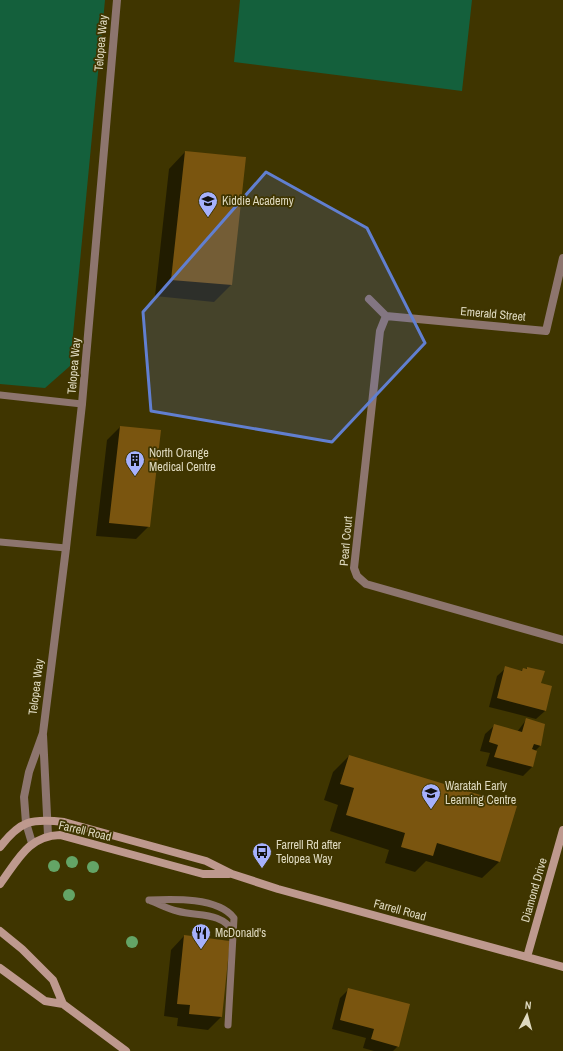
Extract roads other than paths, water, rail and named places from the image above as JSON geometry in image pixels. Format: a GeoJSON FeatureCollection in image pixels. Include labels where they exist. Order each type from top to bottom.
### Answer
{"type":"FeatureCollection","features":[{"type":"Feature","properties":{"kind":"street","name":"Telopea Way"},"geometry":{"type":"LineString","coordinates":[[48,836],[46,820],[46,772],[43,733],[82,404],[117,0]]}},
{"type":"Feature","properties":{"kind":"street","name":"Emerald Street"},"geometry":{"type":"LineString","coordinates":[[386,316],[546,331],[563,258]]}},
{"type":"Feature","properties":{"kind":"street"},"geometry":{"type":"LineString","coordinates":[[369,299],[386,316]]}},
{"type":"Feature","properties":{"kind":"street","name":"Pearl Court"},"geometry":{"type":"LineString","coordinates":[[386,316],[380,331],[354,568],[357,576],[366,584],[563,640]]}},
{"type":"Feature","properties":{"kind":"street","name":"Telopea Way"},"geometry":{"type":"LineString","coordinates":[[32,843],[26,823],[24,797],[29,772],[43,733]]}},
{"type":"Feature","properties":{"kind":"street","name":"Farrell Road"},"geometry":{"type":"LineString","coordinates":[[0,847],[10,834],[26,823],[46,820],[64,822],[206,862],[232,874],[278,889],[563,967]]}},
{"type":"Feature","properties":{"kind":"street","name":"Diamond Drive"},"geometry":{"type":"LineString","coordinates":[[527,957],[563,830]]}},
{"type":"Feature","properties":{"kind":"street","name":"Farrell Road"},"geometry":{"type":"LineString","coordinates":[[0,884],[32,843],[48,836],[60,835],[203,874],[232,874]]}},
{"type":"Feature","properties":{"kind":"street"},"geometry":{"type":"LineString","coordinates":[[0,932],[22,949],[53,980],[63,1004]]}},
{"type":"Feature","properties":{"kind":"street"},"geometry":{"type":"LineString","coordinates":[[0,968],[45,1001],[63,1004],[126,1051]]}},
{"type":"Feature","properties":{"kind":"lane"},"geometry":{"type":"LineString","coordinates":[[0,395],[82,404]]}},
{"type":"Feature","properties":{"kind":"lane"},"geometry":{"type":"LineString","coordinates":[[0,542],[66,548]]}},
{"type":"Feature","properties":{"kind":"lane"},"geometry":{"type":"LineString","coordinates":[[228,1025],[234,932],[234,918],[230,912],[222,908],[198,901],[177,899],[149,900],[177,911],[219,918],[228,923],[234,932]]}},
{"type":"Feature","properties":{"kind":"place","name":"Kiddie Academy"},"geometry":{"type":"Point","coordinates":[208,218]}},
{"type":"Feature","properties":{"kind":"place","name":"North Orange Medical Centre"},"geometry":{"type":"Point","coordinates":[135,477]}},
{"type":"Feature","properties":{"kind":"place","name":"Waratah Early Learning Centre"},"geometry":{"type":"Point","coordinates":[431,810]}},
{"type":"Feature","properties":{"kind":"place","name":"Farrell Rd after Telopea Way"},"geometry":{"type":"Point","coordinates":[262,869]}},
{"type":"Feature","properties":{"kind":"place","name":"McDonald's"},"geometry":{"type":"Point","coordinates":[201,950]}}]}
